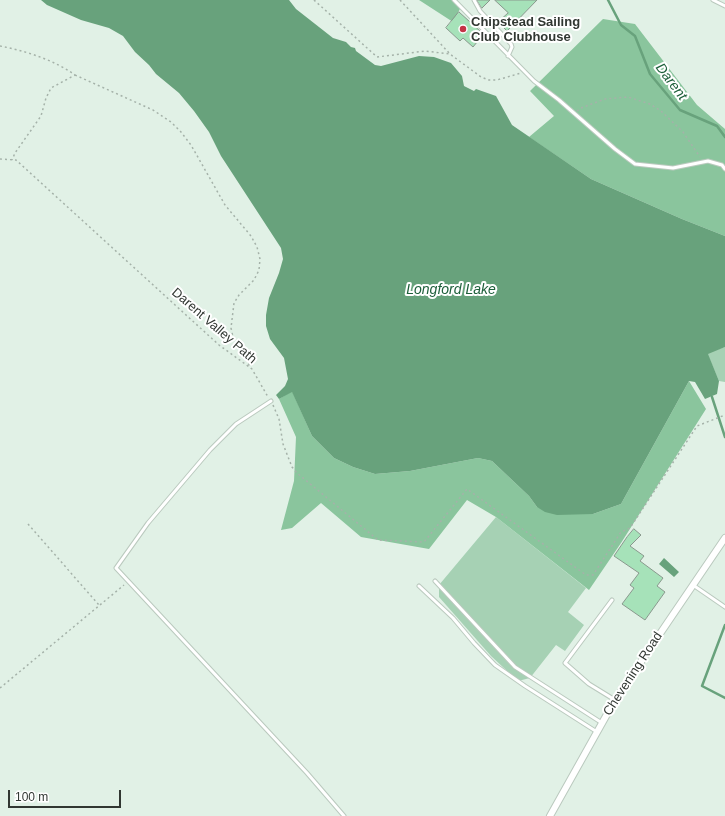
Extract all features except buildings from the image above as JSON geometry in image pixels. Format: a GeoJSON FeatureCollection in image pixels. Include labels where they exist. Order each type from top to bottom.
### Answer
{"type":"FeatureCollection","features":[{"type":"Feature","properties":{"kind":"street","name":"Chevening Road"},"geometry":{"type":"LineString","coordinates":[[550,816],[615,700],[654,640],[725,538]]}},
{"type":"Feature","properties":{"kind":"lane"},"geometry":{"type":"LineString","coordinates":[[454,0],[524,72],[615,149],[635,164],[674,168],[708,161],[722,165],[725,169]]}},
{"type":"Feature","properties":{"kind":"lane"},"geometry":{"type":"LineString","coordinates":[[474,0],[480,11],[511,44],[512,47],[508,56]]}},
{"type":"Feature","properties":{"kind":"lane"},"geometry":{"type":"LineString","coordinates":[[713,0],[725,6]]}},
{"type":"Feature","properties":{"kind":"lane"},"geometry":{"type":"LineString","coordinates":[[271,401],[250,414],[227,432],[148,523],[116,568],[307,773],[344,816]]}},
{"type":"Feature","properties":{"kind":"lane"},"geometry":{"type":"LineString","coordinates":[[434,581],[516,667],[602,723]]}},
{"type":"Feature","properties":{"kind":"lane"},"geometry":{"type":"LineString","coordinates":[[693,585],[725,607]]}},
{"type":"Feature","properties":{"kind":"lane"},"geometry":{"type":"LineString","coordinates":[[419,586],[453,618],[495,665],[597,732]]}},
{"type":"Feature","properties":{"kind":"lane"},"geometry":{"type":"LineString","coordinates":[[612,600],[565,663],[589,684],[615,700]]}},
{"type":"Feature","properties":{"kind":"path"},"geometry":{"type":"LineString","coordinates":[[314,0],[377,57],[425,51],[450,54]]}},
{"type":"Feature","properties":{"kind":"path"},"geometry":{"type":"LineString","coordinates":[[400,0],[450,54],[481,77],[489,80],[503,79],[524,72]]}},
{"type":"Feature","properties":{"kind":"path"},"geometry":{"type":"LineString","coordinates":[[0,46],[14,48],[64,66],[75,75],[153,110],[171,122],[181,132],[191,145],[225,205],[251,236],[257,247],[260,259],[258,270],[254,280],[239,295],[234,303],[231,328],[233,337],[252,369]]}},
{"type":"Feature","properties":{"kind":"path"},"geometry":{"type":"LineString","coordinates":[[12,160],[15,153],[41,116],[46,98],[51,88],[75,75]]}},
{"type":"Feature","properties":{"kind":"path"},"geometry":{"type":"LineString","coordinates":[[574,113],[581,108],[605,99],[628,97],[650,104],[661,111],[683,132],[703,162]]}},
{"type":"Feature","properties":{"kind":"path","name":"Darent Valley Path"},"geometry":{"type":"LineString","coordinates":[[0,159],[16,160],[219,345],[252,369],[271,401],[279,419],[285,450],[292,467],[297,473],[378,540],[424,542],[467,489],[586,575],[593,575],[621,532],[630,528],[697,426],[725,414]]}},
{"type":"Feature","properties":{"kind":"path"},"geometry":{"type":"LineString","coordinates":[[28,524],[99,605]]}},
{"type":"Feature","properties":{"kind":"path"},"geometry":{"type":"LineString","coordinates":[[0,688],[99,605],[129,582]]}},
{"type":"Feature","properties":{"kind":"shaded area"},"geometry":{"type":"Polygon","coordinates":[[[419,0],[455,0],[461,7],[453,22],[419,0]]]}},
{"type":"Feature","properties":{"kind":"shaded area"},"geometry":{"type":"Polygon","coordinates":[[[603,19],[635,24],[697,105],[725,129],[725,236],[591,179],[529,137],[554,116],[530,91],[603,19]]]}},
{"type":"Feature","properties":{"kind":"shaded area"},"geometry":{"type":"Polygon","coordinates":[[[725,347],[725,382],[719,381],[707,353],[725,347]]]}},
{"type":"Feature","properties":{"kind":"shaded area"},"geometry":{"type":"Polygon","coordinates":[[[689,381],[706,409],[621,543],[589,590],[496,517],[467,500],[429,549],[361,537],[321,503],[292,528],[281,530],[294,481],[296,437],[279,399],[292,391],[312,436],[334,458],[353,467],[375,474],[410,471],[478,458],[492,461],[529,496],[537,507],[593,514],[621,504],[689,381]]]}},
{"type":"Feature","properties":{"kind":"shaded area"},"geometry":{"type":"Polygon","coordinates":[[[496,517],[586,588],[568,612],[584,625],[565,651],[556,645],[530,678],[518,681],[491,656],[439,597],[439,585],[496,517]]]}},
{"type":"Feature","properties":{"kind":"water","name":"Longford Lake"},"geometry":{"type":"Polygon","coordinates":[[[41,0],[289,0],[296,9],[333,38],[346,42],[375,65],[381,66],[419,56],[434,57],[451,63],[462,76],[464,86],[474,91],[476,89],[496,96],[512,125],[591,179],[725,236],[725,347],[708,354],[719,381],[717,394],[705,399],[695,382],[689,381],[621,504],[593,514],[557,515],[545,512],[537,507],[529,496],[492,461],[478,458],[410,471],[375,474],[353,467],[334,458],[312,436],[292,392],[279,399],[276,395],[285,386],[288,379],[284,358],[270,339],[266,326],[266,315],[269,298],[283,259],[281,248],[221,156],[209,132],[179,93],[156,74],[135,52],[123,36],[109,28],[81,20],[47,5],[41,0]]]}},
{"type":"Feature","properties":{"kind":"water"},"geometry":{"type":"Polygon","coordinates":[[[664,558],[679,572],[674,577],[659,564],[664,558]]]}},
{"type":"Feature","properties":{"kind":"waterway","name":"Darent"},"geometry":{"type":"LineString","coordinates":[[608,0],[621,25],[635,36],[650,74],[680,110],[717,126],[725,137]]}},
{"type":"Feature","properties":{"kind":"waterway"},"geometry":{"type":"LineString","coordinates":[[712,397],[725,437]]}},
{"type":"Feature","properties":{"kind":"waterway"},"geometry":{"type":"LineString","coordinates":[[725,625],[702,686],[725,698]]}},
{"type":"Feature","properties":{"kind":"place","name":"Chipstead Sailing Club Clubhouse"},"geometry":{"type":"Point","coordinates":[463,29]}}]}
